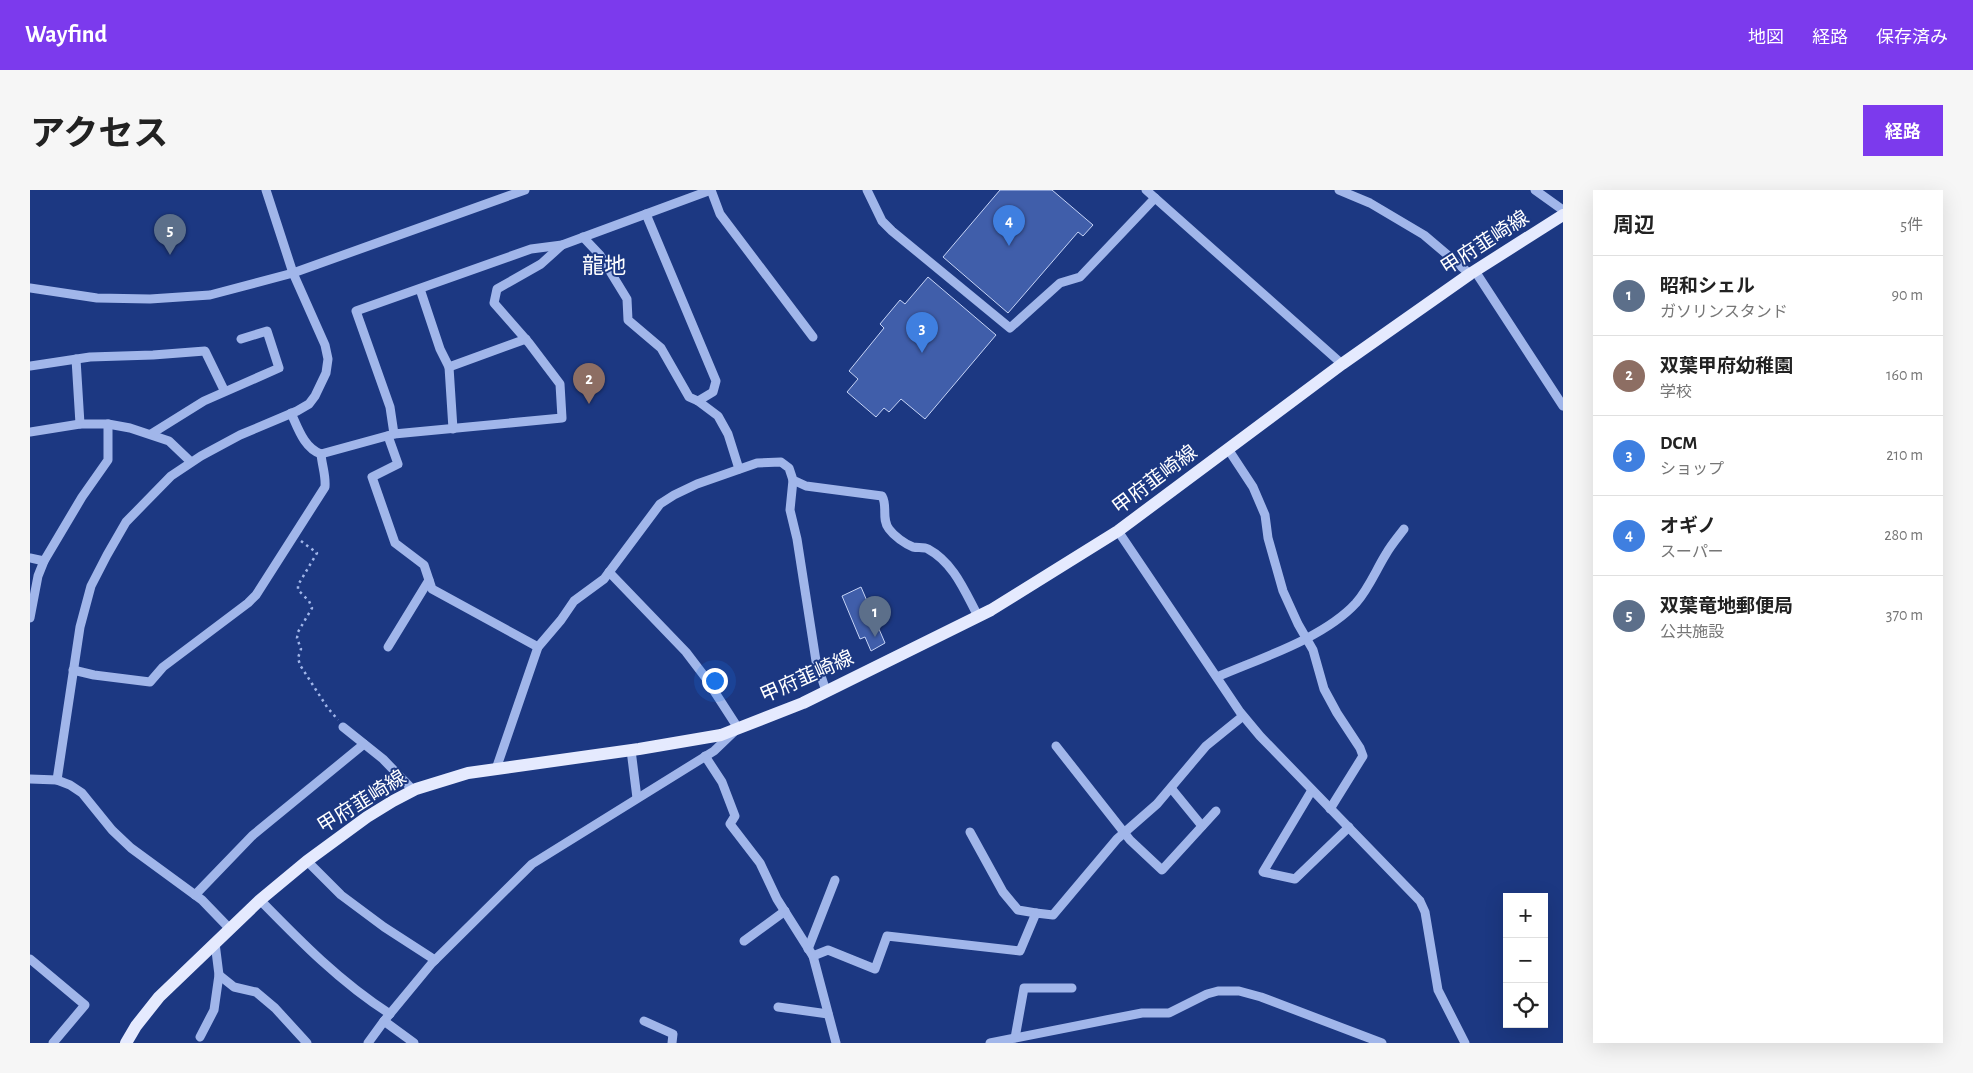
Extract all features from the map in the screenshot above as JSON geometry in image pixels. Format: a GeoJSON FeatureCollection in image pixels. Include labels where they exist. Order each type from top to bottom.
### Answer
{"type":"FeatureCollection","features":[{"type":"Feature","properties":{"kind":"main road","name":"甲府韮崎線"},"geometry":{"type":"LineString","coordinates":[[126,1043],[158,997],[260,900],[307,861],[367,817],[413,790],[468,773],[721,735],[803,703],[978,616],[1045,578],[1118,531],[1342,364],[1472,273],[1563,215]]}},
{"type":"Feature","properties":{"kind":"street"},"geometry":{"type":"LineString","coordinates":[[57,780],[80,627],[91,586],[126,522],[171,476],[191,462],[240,435],[291,414],[308,404],[315,396],[326,373],[328,359],[325,345],[293,273],[266,190]]}},
{"type":"Feature","properties":{"kind":"street"},"geometry":{"type":"LineString","coordinates":[[30,288],[97,298],[150,299],[210,295],[293,273],[525,190]]}},
{"type":"Feature","properties":{"kind":"street"},"geometry":{"type":"LineString","coordinates":[[538,647],[432,589],[424,565],[395,543],[372,476],[398,464],[391,435],[390,408],[356,311],[531,249],[562,245],[711,190],[720,214],[813,337]]}},
{"type":"Feature","properties":{"kind":"street"},"geometry":{"type":"LineString","coordinates":[[867,190],[882,221],[892,231],[1010,328],[1060,283],[1080,277],[1155,198]]}},
{"type":"Feature","properties":{"kind":"street"},"geometry":{"type":"LineString","coordinates":[[1146,190],[1342,364]]}},
{"type":"Feature","properties":{"kind":"street"},"geometry":{"type":"LineString","coordinates":[[1339,190],[1370,203],[1424,235],[1472,273],[1563,406]]}},
{"type":"Feature","properties":{"kind":"street"},"geometry":{"type":"LineString","coordinates":[[1535,190],[1563,210]]}},
{"type":"Feature","properties":{"kind":"street"},"geometry":{"type":"LineString","coordinates":[[646,214],[716,381],[712,392],[698,401]]}},
{"type":"Feature","properties":{"kind":"street"},"geometry":{"type":"LineString","coordinates":[[583,237],[600,255],[627,299],[628,320],[661,348],[689,397],[698,401],[718,416],[728,434],[739,470]]}},
{"type":"Feature","properties":{"kind":"street"},"geometry":{"type":"LineString","coordinates":[[291,414],[303,439],[313,451],[321,454],[391,435],[562,418],[560,384],[526,339],[494,303],[497,289],[541,264],[562,245]]}},
{"type":"Feature","properties":{"kind":"street"},"geometry":{"type":"LineString","coordinates":[[420,289],[440,349],[449,367],[453,429]]}},
{"type":"Feature","properties":{"kind":"street"},"geometry":{"type":"LineString","coordinates":[[151,434],[224,390],[279,368],[267,331],[241,339]]}},
{"type":"Feature","properties":{"kind":"street"},"geometry":{"type":"LineString","coordinates":[[449,367],[526,339]]}},
{"type":"Feature","properties":{"kind":"street"},"geometry":{"type":"LineString","coordinates":[[30,366],[76,360],[206,350],[224,390]]}},
{"type":"Feature","properties":{"kind":"street"},"geometry":{"type":"LineString","coordinates":[[76,360],[80,424]]}},
{"type":"Feature","properties":{"kind":"street"},"geometry":{"type":"LineString","coordinates":[[30,432],[80,424],[108,424],[151,434],[169,441],[191,462]]}},
{"type":"Feature","properties":{"kind":"street"},"geometry":{"type":"LineString","coordinates":[[30,618],[38,576],[44,562],[82,497],[108,460],[108,424]]}},
{"type":"Feature","properties":{"kind":"street"},"geometry":{"type":"LineString","coordinates":[[1228,449],[1253,487],[1265,515],[1268,538],[1283,591],[1313,650],[1324,689],[1363,756],[1330,809]]}},
{"type":"Feature","properties":{"kind":"street"},"geometry":{"type":"LineString","coordinates":[[73,670],[94,675],[150,682],[163,667],[248,603],[256,595],[325,487],[326,476],[322,467],[321,454]]}},
{"type":"Feature","properties":{"kind":"street"},"geometry":{"type":"LineString","coordinates":[[496,769],[538,647],[574,601],[604,579],[660,504],[697,484],[757,463],[782,462],[789,468],[793,480],[790,510],[798,539],[816,662],[826,691]]}},
{"type":"Feature","properties":{"kind":"street"},"geometry":{"type":"LineString","coordinates":[[793,480],[806,486],[882,496],[885,500],[885,521],[888,529],[904,543],[913,547],[926,548],[938,555],[958,578],[978,616]]}},
{"type":"Feature","properties":{"kind":"street"},"geometry":{"type":"LineString","coordinates":[[1218,677],[1307,639],[1354,604],[1367,589],[1386,554],[1404,529]]}},
{"type":"Feature","properties":{"kind":"street"},"geometry":{"type":"LineString","coordinates":[[1118,531],[1243,716],[1260,736],[1420,901],[1425,912],[1438,990],[1465,1043]]}},
{"type":"Feature","properties":{"kind":"street"},"geometry":{"type":"LineString","coordinates":[[30,558],[44,562]]}},
{"type":"Feature","properties":{"kind":"street"},"geometry":{"type":"LineString","coordinates":[[368,1043],[387,1017],[435,960],[532,864],[705,756],[738,728],[705,677],[686,652],[609,572]]}},
{"type":"Feature","properties":{"kind":"street"},"geometry":{"type":"LineString","coordinates":[[388,647],[430,580]]}},
{"type":"Feature","properties":{"kind":"street"},"geometry":{"type":"LineString","coordinates":[[970,832],[1004,892],[1018,910],[1053,915],[1117,839],[1157,804],[1206,746],[1243,716]]}},
{"type":"Feature","properties":{"kind":"street"},"geometry":{"type":"LineString","coordinates":[[343,728],[383,759],[413,790]]}},
{"type":"Feature","properties":{"kind":"street"},"geometry":{"type":"LineString","coordinates":[[195,894],[253,835],[364,744]]}},
{"type":"Feature","properties":{"kind":"street"},"geometry":{"type":"LineString","coordinates":[[1056,746],[1130,840],[1162,870],[1216,811]]}},
{"type":"Feature","properties":{"kind":"street"},"geometry":{"type":"LineString","coordinates":[[631,750],[637,798]]}},
{"type":"Feature","properties":{"kind":"street"},"geometry":{"type":"LineString","coordinates":[[705,756],[722,782],[735,816],[730,824],[760,863],[785,911],[810,952],[836,1043]]}},
{"type":"Feature","properties":{"kind":"street"},"geometry":{"type":"LineString","coordinates":[[30,779],[57,780],[70,785],[82,793],[112,830],[131,848],[195,894],[230,929]]}},
{"type":"Feature","properties":{"kind":"street"},"geometry":{"type":"LineString","coordinates":[[1171,788],[1202,826]]}},
{"type":"Feature","properties":{"kind":"street"},"geometry":{"type":"LineString","coordinates":[[1312,790],[1263,872],[1295,879],[1348,827]]}},
{"type":"Feature","properties":{"kind":"street"},"geometry":{"type":"LineString","coordinates":[[307,861],[341,894],[369,916],[435,960]]}},
{"type":"Feature","properties":{"kind":"street"},"geometry":{"type":"LineString","coordinates":[[810,952],[835,880]]}},
{"type":"Feature","properties":{"kind":"street"},"geometry":{"type":"LineString","coordinates":[[260,900],[317,958],[370,1001],[414,1043]]}},
{"type":"Feature","properties":{"kind":"street"},"geometry":{"type":"LineString","coordinates":[[744,941],[785,911]]}},
{"type":"Feature","properties":{"kind":"street"},"geometry":{"type":"LineString","coordinates":[[810,952],[828,950],[875,969],[887,936],[1020,951],[1036,913]]}},
{"type":"Feature","properties":{"kind":"street"},"geometry":{"type":"LineString","coordinates":[[200,1037],[214,1010],[219,975],[215,943]]}},
{"type":"Feature","properties":{"kind":"street"},"geometry":{"type":"LineString","coordinates":[[30,959],[85,1005],[53,1043]]}},
{"type":"Feature","properties":{"kind":"street"},"geometry":{"type":"LineString","coordinates":[[219,975],[234,987],[256,992],[276,1008],[307,1043]]}},
{"type":"Feature","properties":{"kind":"street"},"geometry":{"type":"LineString","coordinates":[[1015,1038],[1024,988],[1072,988]]}},
{"type":"Feature","properties":{"kind":"street"},"geometry":{"type":"LineString","coordinates":[[990,1043],[1115,1018],[1169,1012],[1207,994],[1218,991],[1239,990],[1382,1043]]}},
{"type":"Feature","properties":{"kind":"street"},"geometry":{"type":"LineString","coordinates":[[778,1006],[828,1014]]}},
{"type":"Feature","properties":{"kind":"street"},"geometry":{"type":"LineString","coordinates":[[644,1021],[673,1034],[672,1043]]}},
{"type":"Feature","properties":{"kind":"path"},"geometry":{"type":"LineString","coordinates":[[294,536],[317,553],[298,585],[298,590],[309,601],[312,608],[298,632],[297,638],[301,649],[298,658],[300,665],[343,728]]}},
{"type":"Feature","properties":{"kind":"building"},"geometry":{"type":"Polygon","coordinates":[[[1000,190],[1052,190],[1093,225],[1083,236],[1078,232],[1008,313],[943,257],[1000,190]]]}},
{"type":"Feature","properties":{"kind":"building"},"geometry":{"type":"Polygon","coordinates":[[[928,277],[996,335],[925,419],[901,399],[889,412],[884,408],[876,417],[847,392],[858,379],[849,371],[884,328],[880,324],[900,300],[905,304],[928,277]]]}},
{"type":"Feature","properties":{"kind":"building"},"geometry":{"type":"Polygon","coordinates":[[[861,587],[885,643],[871,651],[865,637],[860,639],[842,596],[861,587]]]}},
{"type":"Feature","properties":{"kind":"place","name":"オギノ"},"geometry":{"type":"Point","coordinates":[1009,246]}},
{"type":"Feature","properties":{"kind":"place","name":"双葉竜地郵便局"},"geometry":{"type":"Point","coordinates":[170,255]}},
{"type":"Feature","properties":{"kind":"place","name":"DCM"},"geometry":{"type":"Point","coordinates":[922,353]}},
{"type":"Feature","properties":{"kind":"place","name":"双葉甲府幼稚園"},"geometry":{"type":"Point","coordinates":[589,404]}},
{"type":"Feature","properties":{"kind":"place","name":"昭和シェル"},"geometry":{"type":"Point","coordinates":[875,637]}},
{"type":"Feature","properties":{"kind":"district","name":"龍地"},"geometry":{"type":"Point","coordinates":[604,266]}}]}
